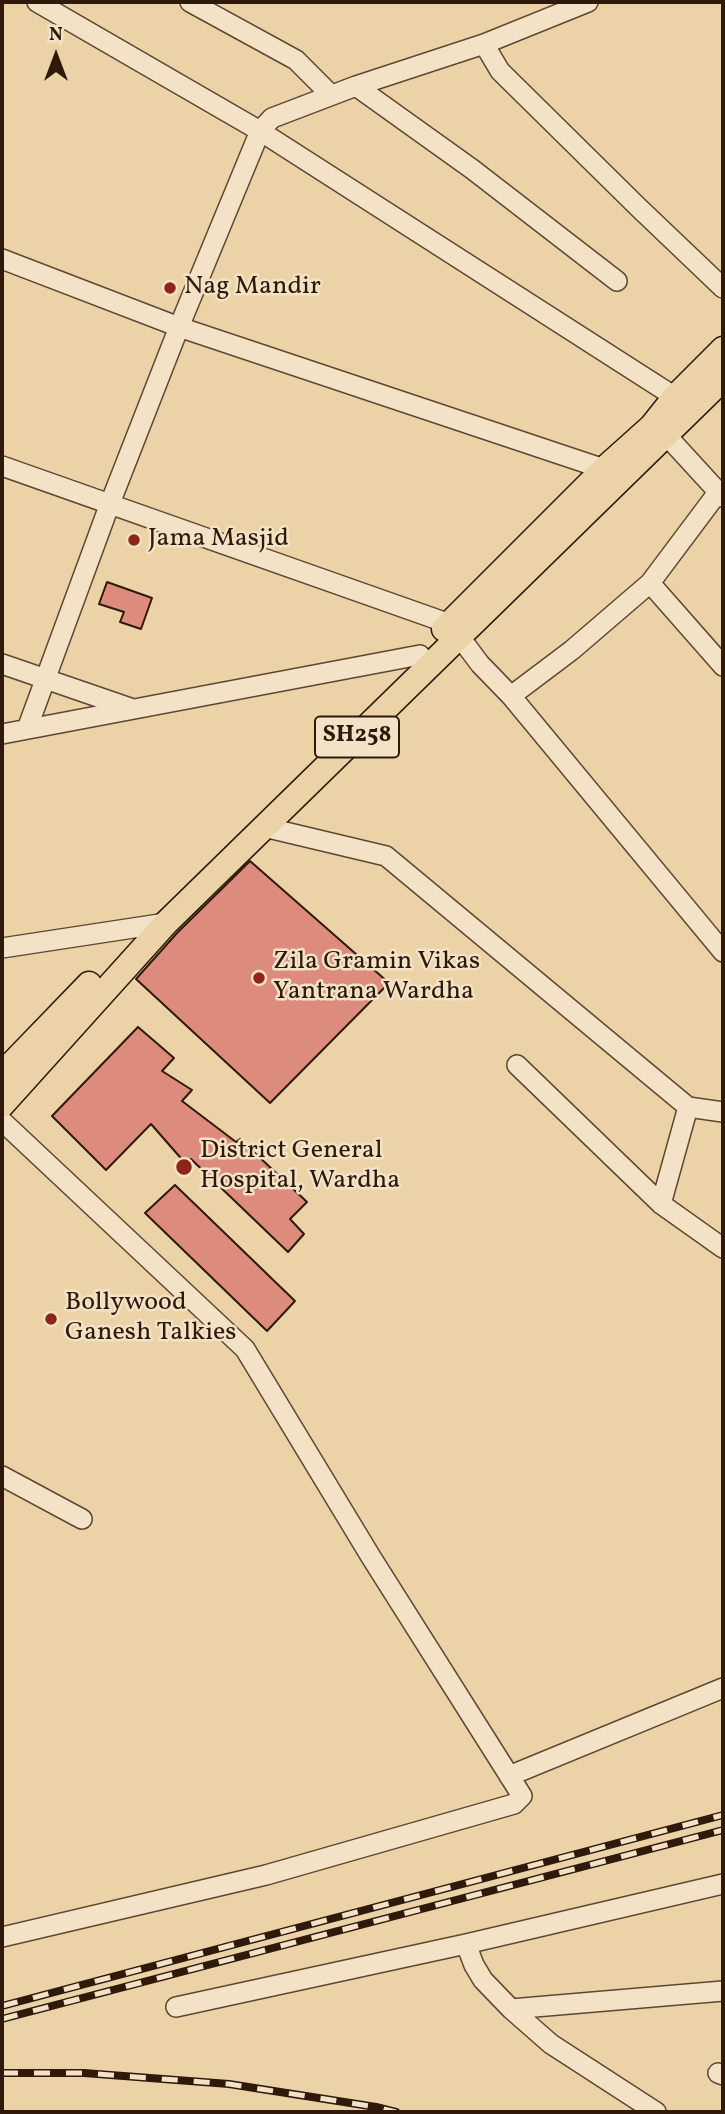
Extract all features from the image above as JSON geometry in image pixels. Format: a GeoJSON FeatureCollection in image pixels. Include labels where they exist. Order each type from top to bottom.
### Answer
{"type":"FeatureCollection","features":[{"type":"Feature","properties":{"kind":"main road","name":"SH258"},"geometry":{"type":"LineString","coordinates":[[2,1105],[155,925],[264,827],[455,631],[604,469],[652,426],[675,397],[723,349]]}},
{"type":"Feature","properties":{"kind":"main road","name":"SH258"},"geometry":{"type":"LineString","coordinates":[[2,1074],[155,925],[420,654],[455,631],[723,379]]}},
{"type":"Feature","properties":{"kind":"street"},"geometry":{"type":"LineString","coordinates":[[37,2],[260,131],[675,397]]}},
{"type":"Feature","properties":{"kind":"street"},"geometry":{"type":"LineString","coordinates":[[190,2],[296,60],[331,95]]}},
{"type":"Feature","properties":{"kind":"street"},"geometry":{"type":"LineString","coordinates":[[27,729],[109,506],[260,131],[272,117],[484,44],[588,2]]}},
{"type":"Feature","properties":{"kind":"street"},"geometry":{"type":"LineString","coordinates":[[484,44],[500,71],[723,288]]}},
{"type":"Feature","properties":{"kind":"street"},"geometry":{"type":"LineString","coordinates":[[356,86],[472,169],[617,281]]}},
{"type":"Feature","properties":{"kind":"street"},"geometry":{"type":"LineString","coordinates":[[2,259],[179,327],[604,469]]}},
{"type":"Feature","properties":{"kind":"street"},"geometry":{"type":"LineString","coordinates":[[511,696],[572,650],[650,583],[721,494],[666,435]]}},
{"type":"Feature","properties":{"kind":"street"},"geometry":{"type":"LineString","coordinates":[[2,466],[455,631],[723,952]]}},
{"type":"Feature","properties":{"kind":"street"},"geometry":{"type":"LineString","coordinates":[[650,583],[723,666]]}},
{"type":"Feature","properties":{"kind":"street"},"geometry":{"type":"LineString","coordinates":[[2,734],[420,654]]}},
{"type":"Feature","properties":{"kind":"street"},"geometry":{"type":"LineString","coordinates":[[2,664],[132,709]]}},
{"type":"Feature","properties":{"kind":"street"},"geometry":{"type":"LineString","coordinates":[[264,827],[366,849],[386,856],[688,1107],[723,1112]]}},
{"type":"Feature","properties":{"kind":"street"},"geometry":{"type":"LineString","coordinates":[[2,948],[155,925]]}},
{"type":"Feature","properties":{"kind":"street"},"geometry":{"type":"LineString","coordinates":[[517,1065],[661,1204],[723,1248]]}},
{"type":"Feature","properties":{"kind":"street"},"geometry":{"type":"LineString","coordinates":[[661,1204],[688,1107]]}},
{"type":"Feature","properties":{"kind":"street"},"geometry":{"type":"LineString","coordinates":[[2,1121],[245,1349],[370,1557],[522,1796],[514,1804],[266,1875],[2,1937]]}},
{"type":"Feature","properties":{"kind":"street"},"geometry":{"type":"LineString","coordinates":[[2,1476],[82,1519]]}},
{"type":"Feature","properties":{"kind":"street"},"geometry":{"type":"LineString","coordinates":[[509,1776],[723,1688]]}},
{"type":"Feature","properties":{"kind":"street"},"geometry":{"type":"LineString","coordinates":[[176,2007],[466,1944],[723,1884]]}},
{"type":"Feature","properties":{"kind":"street"},"geometry":{"type":"LineString","coordinates":[[466,1944],[483,1980],[511,2009],[551,2044],[656,2112]]}},
{"type":"Feature","properties":{"kind":"street"},"geometry":{"type":"LineString","coordinates":[[511,2009],[723,1991]]}},
{"type":"Feature","properties":{"kind":"building"},"geometry":{"type":"Polygon","coordinates":[[[107,582],[152,598],[141,629],[120,622],[124,612],[99,604],[107,582]]]}},
{"type":"Feature","properties":{"kind":"building","name":"Zila Gramin Vikas Yantrana Wardha"},"geometry":{"type":"Polygon","coordinates":[[[250,861],[389,983],[270,1103],[136,979],[177,933],[250,861]]]}},
{"type":"Feature","properties":{"kind":"building"},"geometry":{"type":"Polygon","coordinates":[[[138,1027],[174,1058],[162,1071],[192,1090],[182,1101],[236,1142],[240,1139],[307,1202],[290,1219],[304,1234],[288,1252],[191,1159],[186,1164],[151,1124],[106,1170],[52,1116],[138,1027]]]}},
{"type":"Feature","properties":{"kind":"building"},"geometry":{"type":"Polygon","coordinates":[[[175,1185],[295,1301],[267,1331],[145,1213],[175,1185]]]}},
{"type":"Feature","properties":{"kind":"railway"},"geometry":{"type":"LineString","coordinates":[[2,2006],[723,1815]]}},
{"type":"Feature","properties":{"kind":"railway"},"geometry":{"type":"LineString","coordinates":[[2,2019],[723,1830]]}},
{"type":"Feature","properties":{"kind":"railway"},"geometry":{"type":"LineString","coordinates":[[2,2073],[84,2073],[229,2084],[396,2112]]}},
{"type":"Feature","properties":{"kind":"place","name":"Nag Mandir"},"geometry":{"type":"Point","coordinates":[170,288]}},
{"type":"Feature","properties":{"kind":"place","name":"Jama Masjid"},"geometry":{"type":"Point","coordinates":[134,540]}},
{"type":"Feature","properties":{"kind":"place","name":"Zila Gramin Vikas Yantrana Wardha"},"geometry":{"type":"Point","coordinates":[259,978]}},
{"type":"Feature","properties":{"kind":"place","name":"District General Hospital, Wardha"},"geometry":{"type":"Point","coordinates":[184,1167]}},
{"type":"Feature","properties":{"kind":"place","name":"Bollywood Ganesh Talkies"},"geometry":{"type":"Point","coordinates":[51,1319]}}]}
